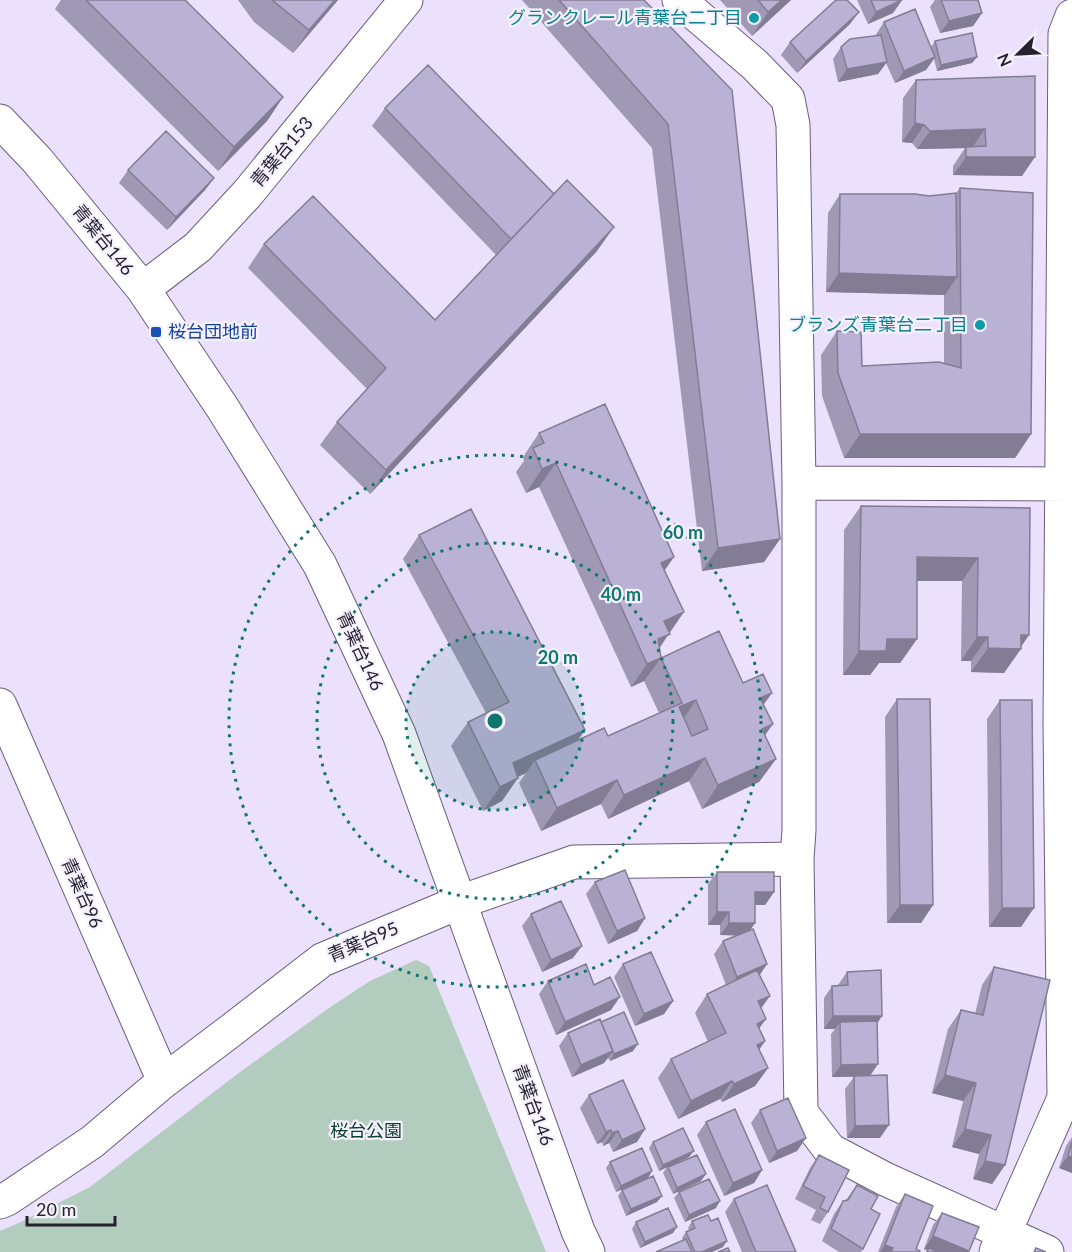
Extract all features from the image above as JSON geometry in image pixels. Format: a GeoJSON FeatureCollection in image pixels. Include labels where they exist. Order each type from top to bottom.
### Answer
{"type":"FeatureCollection","features":[{"type":"Feature","properties":{"kind":"street","name":"青葉台153"},"geometry":{"type":"LineString","coordinates":[[143,289],[198,247],[247,194],[406,0]]}},
{"type":"Feature","properties":{"kind":"street"},"geometry":{"type":"LineString","coordinates":[[679,0],[755,65],[788,99],[793,125],[799,483],[799,830],[797,859],[801,1112],[830,1150],[1000,1242],[1047,1252]]}},
{"type":"Feature","properties":{"kind":"street"},"geometry":{"type":"LineString","coordinates":[[1000,1242],[1064,1098],[1060,723],[1066,484],[1065,34],[1072,16]]}},
{"type":"Feature","properties":{"kind":"street","name":"青葉台146"},"geometry":{"type":"LineString","coordinates":[[0,121],[37,160],[143,289],[222,406],[320,565],[399,734],[578,1231],[588,1252]]}},
{"type":"Feature","properties":{"kind":"street"},"geometry":{"type":"LineString","coordinates":[[799,483],[1066,484]]}},
{"type":"Feature","properties":{"kind":"street","name":"青葉台96"},"geometry":{"type":"LineString","coordinates":[[0,705],[164,1081]]}},
{"type":"Feature","properties":{"kind":"street","name":"青葉台95"},"geometry":{"type":"LineString","coordinates":[[0,1202],[8,1199],[92,1142],[164,1081],[321,960],[460,902],[574,862],[797,859]]}},
{"type":"Feature","properties":{"kind":"green space","name":"桜台公園"},"geometry":{"type":"Polygon","coordinates":[[[416,960],[429,966],[546,1252],[0,1252],[0,1231],[90,1187],[240,1072],[329,1008],[370,981],[416,960]]]}},
{"type":"Feature","properties":{"kind":"building"},"geometry":{"type":"Polygon","coordinates":[[[86,0],[185,0],[283,97],[234,147],[86,0]]]}},
{"type":"Feature","properties":{"kind":"building"},"geometry":{"type":"Polygon","coordinates":[[[272,0],[335,0],[309,30],[272,0]]]}},
{"type":"Feature","properties":{"kind":"building"},"geometry":{"type":"Polygon","coordinates":[[[559,0],[644,0],[732,90],[780,539],[718,548],[668,124],[559,0]]]}},
{"type":"Feature","properties":{"kind":"building"},"geometry":{"type":"Polygon","coordinates":[[[758,0],[782,0],[768,12],[758,0]]]}},
{"type":"Feature","properties":{"kind":"building"},"geometry":{"type":"Polygon","coordinates":[[[836,0],[847,0],[859,12],[806,61],[790,42],[836,0]]]}},
{"type":"Feature","properties":{"kind":"building"},"geometry":{"type":"Polygon","coordinates":[[[871,0],[902,0],[876,12],[871,0]]]}},
{"type":"Feature","properties":{"kind":"building"},"geometry":{"type":"Polygon","coordinates":[[[941,0],[978,0],[982,13],[949,21],[941,0]]]}},
{"type":"Feature","properties":{"kind":"building"},"geometry":{"type":"Polygon","coordinates":[[[915,9],[935,57],[904,71],[884,22],[915,9]]]}},
{"type":"Feature","properties":{"kind":"building"},"geometry":{"type":"Polygon","coordinates":[[[972,33],[977,57],[941,65],[935,41],[972,33]]]}},
{"type":"Feature","properties":{"kind":"building"},"geometry":{"type":"Polygon","coordinates":[[[881,35],[887,62],[847,69],[841,47],[850,39],[881,35]]]}},
{"type":"Feature","properties":{"kind":"building"},"geometry":{"type":"Polygon","coordinates":[[[428,65],[554,194],[511,239],[385,108],[428,65]]]}},
{"type":"Feature","properties":{"kind":"building"},"geometry":{"type":"Polygon","coordinates":[[[1035,76],[1035,157],[966,157],[966,147],[986,146],[985,129],[930,131],[924,125],[915,123],[916,80],[1035,76]]]}},
{"type":"Feature","properties":{"kind":"building"},"geometry":{"type":"Polygon","coordinates":[[[166,131],[214,178],[176,217],[128,170],[166,131]]]}},
{"type":"Feature","properties":{"kind":"building"},"geometry":{"type":"Polygon","coordinates":[[[567,180],[614,227],[386,470],[337,422],[386,368],[264,244],[313,196],[435,320],[567,180]]]}},
{"type":"Feature","properties":{"kind":"building","name":"ブランズ青葉台二丁目"},"geometry":{"type":"Polygon","coordinates":[[[960,188],[1033,193],[1031,434],[860,434],[838,373],[837,331],[861,332],[862,366],[939,362],[961,368],[960,188]]]}},
{"type":"Feature","properties":{"kind":"building"},"geometry":{"type":"Polygon","coordinates":[[[956,193],[957,277],[839,273],[840,194],[929,196],[956,193]]]}},
{"type":"Feature","properties":{"kind":"building"},"geometry":{"type":"Polygon","coordinates":[[[605,404],[674,557],[661,563],[684,612],[664,621],[670,634],[658,639],[661,658],[647,664],[556,463],[542,469],[533,448],[544,443],[539,433],[605,404]]]}},
{"type":"Feature","properties":{"kind":"building"},"geometry":{"type":"Polygon","coordinates":[[[861,506],[1030,508],[1029,635],[1021,635],[1021,649],[988,648],[988,637],[977,637],[978,558],[917,557],[917,639],[887,639],[886,651],[859,651],[861,506]]]}},
{"type":"Feature","properties":{"kind":"building"},"geometry":{"type":"Polygon","coordinates":[[[471,509],[585,730],[513,763],[518,778],[500,787],[468,722],[509,702],[419,535],[471,509]]]}},
{"type":"Feature","properties":{"kind":"building"},"geometry":{"type":"Polygon","coordinates":[[[719,631],[743,683],[763,674],[772,693],[760,698],[773,724],[762,729],[776,759],[718,785],[705,758],[624,795],[617,780],[557,808],[535,760],[604,728],[608,736],[682,703],[661,658],[719,631]],[[696,700],[679,707],[692,736],[708,729],[696,700]]]}},
{"type":"Feature","properties":{"kind":"building"},"geometry":{"type":"Polygon","coordinates":[[[897,699],[930,699],[933,905],[900,905],[897,699]]]}},
{"type":"Feature","properties":{"kind":"building"},"geometry":{"type":"Polygon","coordinates":[[[1000,700],[1032,700],[1034,908],[1002,908],[1000,700]]]}},
{"type":"Feature","properties":{"kind":"building"},"geometry":{"type":"Polygon","coordinates":[[[625,870],[645,918],[617,931],[595,882],[625,870]]]}},
{"type":"Feature","properties":{"kind":"building"},"geometry":{"type":"Polygon","coordinates":[[[717,872],[774,872],[774,892],[755,892],[755,923],[729,923],[729,912],[717,912],[717,872]]]}},
{"type":"Feature","properties":{"kind":"building"},"geometry":{"type":"Polygon","coordinates":[[[561,901],[582,946],[551,960],[531,914],[561,901]]]}},
{"type":"Feature","properties":{"kind":"building"},"geometry":{"type":"Polygon","coordinates":[[[753,929],[767,964],[737,977],[723,941],[753,929]]]}},
{"type":"Feature","properties":{"kind":"building"},"geometry":{"type":"Polygon","coordinates":[[[651,952],[673,1001],[644,1014],[623,964],[651,952]]]}},
{"type":"Feature","properties":{"kind":"building"},"geometry":{"type":"Polygon","coordinates":[[[586,964],[594,985],[610,977],[620,997],[565,1022],[548,981],[586,964]]]}},
{"type":"Feature","properties":{"kind":"building"},"geometry":{"type":"Polygon","coordinates":[[[994,967],[1050,980],[1005,1165],[985,1161],[991,1135],[965,1129],[976,1083],[945,1075],[961,1010],[983,1015],[994,967]]]}},
{"type":"Feature","properties":{"kind":"building"},"geometry":{"type":"Polygon","coordinates":[[[757,970],[770,996],[758,1001],[766,1019],[757,1024],[765,1041],[757,1045],[768,1068],[734,1084],[732,1081],[691,1101],[671,1059],[726,1033],[707,994],[757,970]]]}},
{"type":"Feature","properties":{"kind":"building"},"geometry":{"type":"Polygon","coordinates":[[[881,970],[882,1016],[833,1016],[832,986],[848,985],[847,972],[881,970]]]}},
{"type":"Feature","properties":{"kind":"building"},"geometry":{"type":"Polygon","coordinates":[[[624,1012],[638,1044],[614,1054],[601,1022],[624,1012]]]}},
{"type":"Feature","properties":{"kind":"building"},"geometry":{"type":"Polygon","coordinates":[[[600,1019],[613,1051],[581,1065],[568,1033],[600,1019]]]}},
{"type":"Feature","properties":{"kind":"building"},"geometry":{"type":"Polygon","coordinates":[[[877,1021],[878,1064],[841,1065],[840,1022],[877,1021]]]}},
{"type":"Feature","properties":{"kind":"building"},"geometry":{"type":"Polygon","coordinates":[[[887,1075],[889,1125],[855,1126],[854,1076],[887,1075]]]}},
{"type":"Feature","properties":{"kind":"building"},"geometry":{"type":"Polygon","coordinates":[[[623,1080],[645,1129],[622,1140],[618,1131],[606,1132],[589,1095],[623,1080]]]}},
{"type":"Feature","properties":{"kind":"building"},"geometry":{"type":"Polygon","coordinates":[[[788,1098],[806,1138],[777,1151],[760,1110],[788,1098]]]}},
{"type":"Feature","properties":{"kind":"building"},"geometry":{"type":"Polygon","coordinates":[[[735,1109],[762,1170],[733,1183],[706,1122],[735,1109]]]}},
{"type":"Feature","properties":{"kind":"building"},"geometry":{"type":"Polygon","coordinates":[[[683,1128],[694,1151],[663,1165],[653,1142],[683,1128]]]}},
{"type":"Feature","properties":{"kind":"building"},"geometry":{"type":"Polygon","coordinates":[[[1072,1142],[1072,1157],[1068,1156],[1072,1142]]]}},
{"type":"Feature","properties":{"kind":"building"},"geometry":{"type":"Polygon","coordinates":[[[642,1148],[652,1171],[621,1186],[610,1162],[642,1148]]]}},
{"type":"Feature","properties":{"kind":"building"},"geometry":{"type":"Polygon","coordinates":[[[697,1155],[706,1174],[677,1188],[668,1167],[697,1155]]]}},
{"type":"Feature","properties":{"kind":"building"},"geometry":{"type":"Polygon","coordinates":[[[819,1155],[849,1170],[828,1212],[820,1208],[825,1197],[803,1186],[819,1155]]]}},
{"type":"Feature","properties":{"kind":"building"},"geometry":{"type":"Polygon","coordinates":[[[653,1176],[662,1196],[631,1209],[622,1190],[653,1176]]]}},
{"type":"Feature","properties":{"kind":"building"},"geometry":{"type":"Polygon","coordinates":[[[709,1179],[720,1201],[689,1215],[679,1192],[709,1179]]]}},
{"type":"Feature","properties":{"kind":"building"},"geometry":{"type":"Polygon","coordinates":[[[767,1185],[796,1252],[756,1252],[734,1199],[767,1185]]]}},
{"type":"Feature","properties":{"kind":"building"},"geometry":{"type":"Polygon","coordinates":[[[857,1185],[878,1196],[871,1209],[880,1214],[863,1249],[831,1229],[843,1201],[848,1200],[857,1185]]]}},
{"type":"Feature","properties":{"kind":"building"},"geometry":{"type":"Polygon","coordinates":[[[905,1194],[933,1206],[916,1249],[920,1251],[891,1252],[893,1248],[885,1245],[905,1194]]]}},
{"type":"Feature","properties":{"kind":"building"},"geometry":{"type":"Polygon","coordinates":[[[668,1208],[677,1227],[645,1242],[636,1222],[668,1208]]]}},
{"type":"Feature","properties":{"kind":"building"},"geometry":{"type":"Polygon","coordinates":[[[942,1213],[979,1227],[969,1251],[933,1236],[942,1213]]]}},
{"type":"Feature","properties":{"kind":"building"},"geometry":{"type":"Polygon","coordinates":[[[708,1215],[711,1221],[718,1218],[727,1241],[702,1252],[695,1252],[686,1232],[695,1228],[692,1221],[708,1215]]]}},
{"type":"Feature","properties":{"kind":"building"},"geometry":{"type":"Polygon","coordinates":[[[686,1239],[692,1252],[656,1252],[686,1239]]]}},
{"type":"Feature","properties":{"kind":"building"},"geometry":{"type":"Polygon","coordinates":[[[728,1248],[730,1252],[718,1252],[728,1248]]]}},
{"type":"Feature","properties":{"kind":"building"},"geometry":{"type":"Polygon","coordinates":[[[1036,1248],[1046,1252],[1034,1252],[1036,1248]]]}},
{"type":"Feature","properties":{"kind":"place","name":"グランクレール青葉台二丁目"},"geometry":{"type":"Point","coordinates":[754,18]}},
{"type":"Feature","properties":{"kind":"place","name":"ブランズ青葉台二丁目"},"geometry":{"type":"Point","coordinates":[980,325]}},
{"type":"Feature","properties":{"kind":"place","name":"桜台団地前"},"geometry":{"type":"Point","coordinates":[156,332]}}]}
